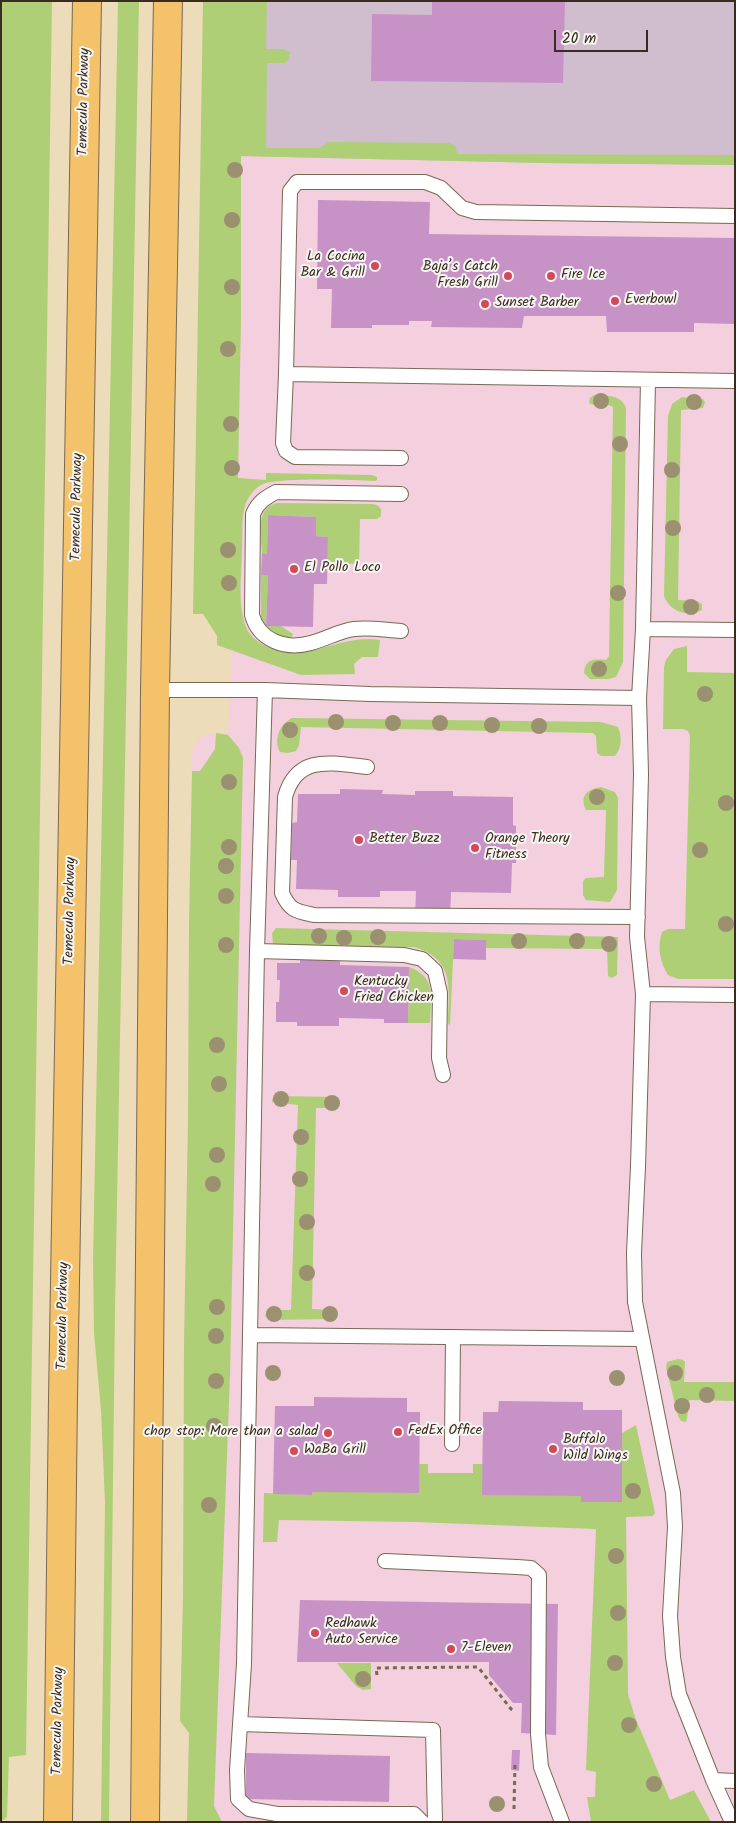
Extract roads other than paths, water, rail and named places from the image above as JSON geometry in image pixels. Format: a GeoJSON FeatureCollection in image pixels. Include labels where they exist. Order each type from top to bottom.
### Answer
{"type":"FeatureCollection","features":[{"type":"Feature","properties":{"kind":"main road","name":"Temecula Parkway"},"geometry":{"type":"LineString","coordinates":[[58,1822],[63,1387],[86,1]]}},
{"type":"Feature","properties":{"kind":"main road"},"geometry":{"type":"LineString","coordinates":[[145,1822],[155,690],[168,1]]}},
{"type":"Feature","properties":{"kind":"lane"},"geometry":{"type":"LineString","coordinates":[[401,458],[295,457],[286,451],[283,443],[290,191],[297,182],[424,182],[441,188],[462,208],[476,212],[735,216]]}},
{"type":"Feature","properties":{"kind":"lane"},"geometry":{"type":"LineString","coordinates":[[286,374],[735,380]]}},
{"type":"Feature","properties":{"kind":"lane"},"geometry":{"type":"LineString","coordinates":[[648,380],[643,630],[639,698],[641,774],[637,937],[643,994],[634,1253],[635,1302],[673,1493],[675,1527],[670,1616],[673,1657],[679,1694],[732,1822]]}},
{"type":"Feature","properties":{"kind":"lane"},"geometry":{"type":"LineString","coordinates":[[400,631],[354,629],[338,632],[310,644],[285,644],[271,640],[261,633],[252,615],[253,514],[258,503],[264,498],[276,492],[401,494]]}},
{"type":"Feature","properties":{"kind":"lane"},"geometry":{"type":"LineString","coordinates":[[643,630],[735,630]]}},
{"type":"Feature","properties":{"kind":"lane"},"geometry":{"type":"LineString","coordinates":[[155,690],[265,690],[370,694],[639,698]]}},
{"type":"Feature","properties":{"kind":"lane"},"geometry":{"type":"LineString","coordinates":[[265,690],[257,952],[244,1664],[237,1770],[238,1799],[249,1809],[277,1814],[414,1814],[422,1822]]}},
{"type":"Feature","properties":{"kind":"lane"},"geometry":{"type":"LineString","coordinates":[[367,767],[326,763],[311,765],[296,774],[288,785],[284,797],[282,893],[288,906],[298,912],[314,915],[638,917]]}},
{"type":"Feature","properties":{"kind":"lane"},"geometry":{"type":"LineString","coordinates":[[257,952],[404,955],[422,960],[435,971],[440,993],[439,1058],[443,1075]]}},
{"type":"Feature","properties":{"kind":"lane"},"geometry":{"type":"LineString","coordinates":[[643,994],[735,995]]}},
{"type":"Feature","properties":{"kind":"lane"},"geometry":{"type":"LineString","coordinates":[[251,1335],[642,1339]]}},
{"type":"Feature","properties":{"kind":"lane"},"geometry":{"type":"LineString","coordinates":[[452,1444],[453,1337]]}},
{"type":"Feature","properties":{"kind":"lane"},"geometry":{"type":"LineString","coordinates":[[385,1561],[531,1568],[539,1575],[538,1734],[541,1767],[562,1822]]}},
{"type":"Feature","properties":{"kind":"lane"},"geometry":{"type":"LineString","coordinates":[[240,1724],[433,1730],[435,1822]]}},
{"type":"Feature","properties":{"kind":"lane"},"geometry":{"type":"LineString","coordinates":[[713,1780],[735,1781]]}},
{"type":"Feature","properties":{"kind":"place","name":"La Cocina Bar & Grill"},"geometry":{"type":"Point","coordinates":[375,266]}},
{"type":"Feature","properties":{"kind":"place","name":"Baja’s Catch Fresh Grill"},"geometry":{"type":"Point","coordinates":[508,276]}},
{"type":"Feature","properties":{"kind":"place","name":"Fire Ice"},"geometry":{"type":"Point","coordinates":[551,276]}},
{"type":"Feature","properties":{"kind":"place","name":"Everbowl"},"geometry":{"type":"Point","coordinates":[615,301]}},
{"type":"Feature","properties":{"kind":"place","name":"Sunset Barber"},"geometry":{"type":"Point","coordinates":[485,304]}},
{"type":"Feature","properties":{"kind":"place","name":"El Pollo Loco"},"geometry":{"type":"Point","coordinates":[294,569]}},
{"type":"Feature","properties":{"kind":"place","name":"Better Buzz"},"geometry":{"type":"Point","coordinates":[359,840]}},
{"type":"Feature","properties":{"kind":"place","name":"Orange Theory Fitness"},"geometry":{"type":"Point","coordinates":[475,848]}},
{"type":"Feature","properties":{"kind":"place","name":"Kentucky Fried Chicken"},"geometry":{"type":"Point","coordinates":[344,991]}},
{"type":"Feature","properties":{"kind":"place","name":"FedEx Office"},"geometry":{"type":"Point","coordinates":[398,1432]}},
{"type":"Feature","properties":{"kind":"place","name":"chop stop: More than a salad"},"geometry":{"type":"Point","coordinates":[328,1433]}},
{"type":"Feature","properties":{"kind":"place","name":"Buffalo Wild Wings"},"geometry":{"type":"Point","coordinates":[553,1449]}},
{"type":"Feature","properties":{"kind":"place","name":"WaBa Grill"},"geometry":{"type":"Point","coordinates":[294,1451]}},
{"type":"Feature","properties":{"kind":"place","name":"Redhawk Auto Service"},"geometry":{"type":"Point","coordinates":[315,1633]}},
{"type":"Feature","properties":{"kind":"place","name":"7-Eleven"},"geometry":{"type":"Point","coordinates":[451,1649]}}]}
